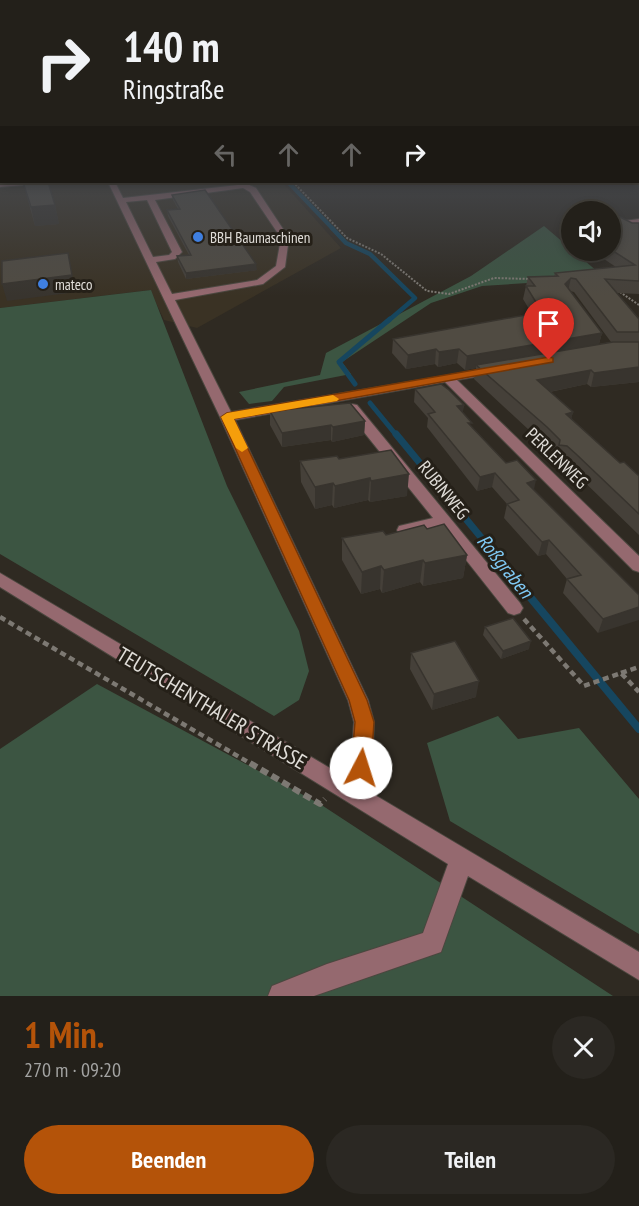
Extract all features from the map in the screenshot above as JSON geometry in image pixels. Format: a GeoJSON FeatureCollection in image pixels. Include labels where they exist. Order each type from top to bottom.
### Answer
{"type":"FeatureCollection","features":[{"type":"Feature","properties":{"kind":"street"},"geometry":{"type":"LineString","coordinates":[[122,202],[227,417],[358,700],[364,722],[361,768],[341,787]]}},
{"type":"Feature","properties":{"kind":"street"},"geometry":{"type":"LineString","coordinates":[[151,260],[172,257],[177,252],[152,202]]}},
{"type":"Feature","properties":{"kind":"street"},"geometry":{"type":"LineString","coordinates":[[168,298],[260,282],[280,267],[285,238],[261,202]]}},
{"type":"Feature","properties":{"kind":"street"},"geometry":{"type":"LineString","coordinates":[[627,227],[621,222],[639,221]]}},
{"type":"Feature","properties":{"kind":"street"},"geometry":{"type":"LineString","coordinates":[[639,228],[622,228],[639,237]]}},
{"type":"Feature","properties":{"kind":"street"},"geometry":{"type":"LineString","coordinates":[[227,417],[504,368]]}},
{"type":"Feature","properties":{"kind":"street","name":"PERLENWEG"},"geometry":{"type":"LineString","coordinates":[[449,379],[639,566]]}},
{"type":"Feature","properties":{"kind":"street","name":"RUBINWEG"},"geometry":{"type":"LineString","coordinates":[[343,397],[514,608]]}},
{"type":"Feature","properties":{"kind":"street"},"geometry":{"type":"LineString","coordinates":[[367,458],[390,454]]}},
{"type":"Feature","properties":{"kind":"street"},"geometry":{"type":"LineString","coordinates":[[387,535],[443,521]]}},
{"type":"Feature","properties":{"kind":"street","name":"TEUTSCHENTHALER STRASSE"},"geometry":{"type":"LineString","coordinates":[[0,579],[639,967]]}},
{"type":"Feature","properties":{"kind":"street"},"geometry":{"type":"LineString","coordinates":[[282,996],[327,977],[432,943],[462,860]]}},
{"type":"Feature","properties":{"kind":"path"},"geometry":{"type":"LineString","coordinates":[[313,202],[347,238],[381,254],[427,291],[449,294],[494,278],[537,279]]}},
{"type":"Feature","properties":{"kind":"path"},"geometry":{"type":"LineString","coordinates":[[616,288],[639,305]]}},
{"type":"Feature","properties":{"kind":"path"},"geometry":{"type":"LineString","coordinates":[[514,608],[584,686],[639,667]]}},
{"type":"Feature","properties":{"kind":"path"},"geometry":{"type":"LineString","coordinates":[[0,617],[320,804],[341,787]]}},
{"type":"Feature","properties":{"kind":"path"},"geometry":{"type":"LineString","coordinates":[[621,673],[639,692]]}},
{"type":"Feature","properties":{"kind":"shaded area"},"geometry":{"type":"Polygon","coordinates":[[[0,202],[300,202],[341,248],[197,328],[164,320],[150,290],[0,308],[0,202]]]}},
{"type":"Feature","properties":{"kind":"green space"},"geometry":{"type":"Polygon","coordinates":[[[544,226],[561,240],[561,261],[585,261],[605,278],[482,286],[431,303],[342,362],[351,374],[284,387],[272,401],[249,404],[239,392],[320,375],[326,353],[471,276],[544,226]]]}},
{"type":"Feature","properties":{"kind":"green space"},"geometry":{"type":"Polygon","coordinates":[[[151,290],[227,486],[299,631],[309,671],[299,700],[274,716],[0,554],[0,308],[151,290]]]}},
{"type":"Feature","properties":{"kind":"green space"},"geometry":{"type":"Polygon","coordinates":[[[97,684],[320,804],[613,996],[0,996],[0,749],[97,684]]]}},
{"type":"Feature","properties":{"kind":"green space"},"geometry":{"type":"Polygon","coordinates":[[[498,716],[518,739],[579,728],[639,799],[639,934],[450,821],[427,743],[498,716]]]}},
{"type":"Feature","properties":{"kind":"building"},"geometry":{"type":"Polygon","coordinates":[[[30,202],[54,202],[55,205],[31,207],[30,202]]]}},
{"type":"Feature","properties":{"kind":"building"},"geometry":{"type":"Polygon","coordinates":[[[176,202],[214,202],[256,264],[186,273],[177,256],[191,255],[167,210],[180,209],[176,202]]]}},
{"type":"Feature","properties":{"kind":"building"},"geometry":{"type":"Polygon","coordinates":[[[621,218],[632,223],[639,223],[639,281],[605,279],[639,319],[639,332],[617,332],[576,279],[571,278],[565,284],[602,333],[467,356],[459,349],[439,352],[436,349],[408,355],[393,339],[542,312],[526,286],[535,286],[528,277],[558,276],[555,273],[635,265],[621,256],[621,218]]]}},
{"type":"Feature","properties":{"kind":"building"},"geometry":{"type":"Polygon","coordinates":[[[68,253],[72,275],[2,284],[2,261],[68,253]]]}},
{"type":"Feature","properties":{"kind":"building"},"geometry":{"type":"Polygon","coordinates":[[[613,342],[639,342],[639,367],[594,373],[591,370],[537,380],[573,412],[566,414],[620,463],[624,462],[639,476],[639,514],[567,446],[559,445],[560,440],[547,427],[476,365],[613,342]]]}},
{"type":"Feature","properties":{"kind":"building"},"geometry":{"type":"Polygon","coordinates":[[[441,384],[464,405],[457,406],[472,423],[468,423],[506,463],[517,460],[536,480],[527,483],[639,595],[639,607],[603,619],[567,579],[581,575],[549,540],[542,542],[507,504],[519,500],[495,473],[480,477],[428,414],[435,412],[415,389],[441,384]]]}},
{"type":"Feature","properties":{"kind":"building"},"geometry":{"type":"Polygon","coordinates":[[[350,403],[365,421],[282,433],[270,411],[350,403]]]}},
{"type":"Feature","properties":{"kind":"building"},"geometry":{"type":"Polygon","coordinates":[[[391,450],[409,474],[315,487],[300,461],[337,456],[339,459],[391,450]]]}},
{"type":"Feature","properties":{"kind":"building"},"geometry":{"type":"Polygon","coordinates":[[[444,524],[467,555],[425,563],[423,560],[384,570],[381,566],[362,572],[342,538],[383,531],[386,535],[424,525],[427,529],[444,524]]]}},
{"type":"Feature","properties":{"kind":"building"},"geometry":{"type":"Polygon","coordinates":[[[513,618],[531,641],[503,651],[485,627],[513,618]]]}},
{"type":"Feature","properties":{"kind":"building"},"geometry":{"type":"Polygon","coordinates":[[[455,641],[479,681],[434,694],[411,653],[455,641]]]}},
{"type":"Feature","properties":{"kind":"waterway","name":"Roßgraben"},"geometry":{"type":"LineString","coordinates":[[308,202],[333,229]]}},
{"type":"Feature","properties":{"kind":"waterway","name":"Roßgraben"},"geometry":{"type":"LineString","coordinates":[[332,228],[346,243],[370,254],[415,298],[388,321]]}},
{"type":"Feature","properties":{"kind":"waterway","name":"Roßgraben"},"geometry":{"type":"LineString","coordinates":[[355,384],[339,362],[390,319]]}},
{"type":"Feature","properties":{"kind":"waterway","name":"Roßgraben"},"geometry":{"type":"LineString","coordinates":[[370,403],[397,436]]}},
{"type":"Feature","properties":{"kind":"waterway","name":"Roßgraben"},"geometry":{"type":"LineString","coordinates":[[396,434],[517,581]]}},
{"type":"Feature","properties":{"kind":"waterway","name":"Roßgraben"},"geometry":{"type":"LineString","coordinates":[[516,580],[639,729]]}},
{"type":"Feature","properties":{"kind":"slow traffic"},"geometry":{"type":"LineString","coordinates":[[242,448],[227,417],[333,399]]}},
{"type":"Feature","properties":{"kind":"place","name":"BBH Baumaschinen"},"geometry":{"type":"Point","coordinates":[198,237]}},
{"type":"Feature","properties":{"kind":"place","name":"mateco"},"geometry":{"type":"Point","coordinates":[43,284]}},
{"type":"Feature","properties":{"kind":"route"},"geometry":{"type":"LineString","coordinates":[[361,768],[364,722],[358,700],[227,417],[549,360]]}}]}
